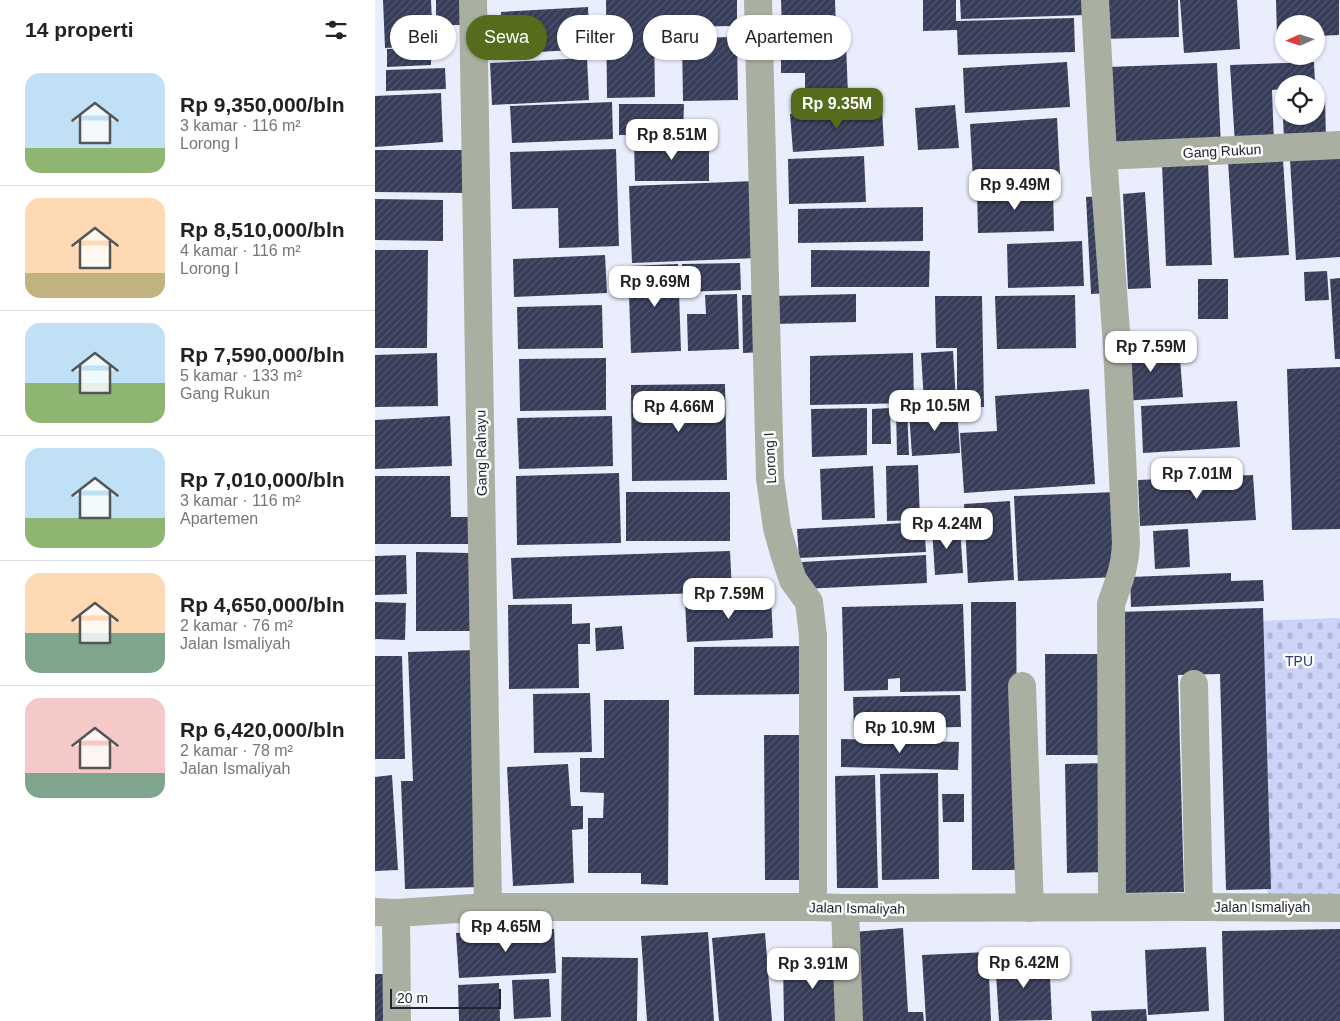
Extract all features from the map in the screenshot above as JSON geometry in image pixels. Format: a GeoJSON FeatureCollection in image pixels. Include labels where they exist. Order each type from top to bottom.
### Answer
{"type":"FeatureCollection","features":[{"type":"Feature","properties":{"kind":"street","name":"Gang Rahayu"},"geometry":{"type":"LineString","coordinates":[[473,0],[488,907]]}},
{"type":"Feature","properties":{"kind":"street","name":"Lorong I"},"geometry":{"type":"LineString","coordinates":[[758,0],[770,478],[777,528],[793,580],[809,602],[813,636],[813,907]]}},
{"type":"Feature","properties":{"kind":"street"},"geometry":{"type":"LineString","coordinates":[[1095,0],[1103,156],[1117,345],[1126,544],[1126,559],[1111,604],[1112,908]]}},
{"type":"Feature","properties":{"kind":"street","name":"Gang Rukun"},"geometry":{"type":"LineString","coordinates":[[1103,156],[1340,145]]}},
{"type":"Feature","properties":{"kind":"street"},"geometry":{"type":"LineString","coordinates":[[1194,684],[1199,907]]}},
{"type":"Feature","properties":{"kind":"street"},"geometry":{"type":"LineString","coordinates":[[1022,686],[1030,908]]}},
{"type":"Feature","properties":{"kind":"street","name":"Jalan Ismaliyah"},"geometry":{"type":"LineString","coordinates":[[385,912],[488,907],[1340,908]]}},
{"type":"Feature","properties":{"kind":"street"},"geometry":{"type":"LineString","coordinates":[[845,908],[849,1021]]}},
{"type":"Feature","properties":{"kind":"street"},"geometry":{"type":"LineString","coordinates":[[385,912],[397,1021]]}},
{"type":"Feature","properties":{"kind":"green space","name":"TPU"},"geometry":{"type":"Polygon","coordinates":[[[1340,618],[1340,900],[1268,902],[1258,621],[1340,618]]]}},
{"type":"Feature","properties":{"kind":"building"},"geometry":{"type":"Polygon","coordinates":[[[383,0],[431,0],[432,15],[390,15],[390,48],[385,48],[383,0]]]}},
{"type":"Feature","properties":{"kind":"building"},"geometry":{"type":"Polygon","coordinates":[[[436,0],[469,0],[470,15],[466,15],[466,25],[456,25],[456,15],[436,15],[436,0]]]}},
{"type":"Feature","properties":{"kind":"building"},"geometry":{"type":"Polygon","coordinates":[[[606,0],[737,0],[737,15],[727,15],[727,26],[717,26],[717,15],[643,15],[643,60],[654,60],[655,97],[607,98],[607,60],[633,60],[633,15],[606,15],[606,0]]]}},
{"type":"Feature","properties":{"kind":"building"},"geometry":{"type":"Polygon","coordinates":[[[781,0],[835,0],[836,15],[781,15],[781,0]]]}},
{"type":"Feature","properties":{"kind":"building"},"geometry":{"type":"Polygon","coordinates":[[[923,0],[956,0],[956,21],[1074,18],[1075,52],[958,55],[957,30],[923,31],[923,0]]]}},
{"type":"Feature","properties":{"kind":"building"},"geometry":{"type":"Polygon","coordinates":[[[960,0],[1087,0],[1087,15],[961,19],[960,0]]]}},
{"type":"Feature","properties":{"kind":"building"},"geometry":{"type":"Polygon","coordinates":[[[1099,0],[1178,0],[1179,37],[1100,39],[1099,0]]]}},
{"type":"Feature","properties":{"kind":"building"},"geometry":{"type":"Polygon","coordinates":[[[1180,0],[1237,0],[1240,49],[1184,53],[1180,0]]]}},
{"type":"Feature","properties":{"kind":"building"},"geometry":{"type":"Polygon","coordinates":[[[1276,0],[1339,0],[1339,35],[1325,36],[1325,15],[1276,15],[1276,0]]]}},
{"type":"Feature","properties":{"kind":"building"},"geometry":{"type":"Polygon","coordinates":[[[588,7],[588,15],[557,15],[557,51],[547,51],[547,15],[501,15],[501,12],[588,7]]]}},
{"type":"Feature","properties":{"kind":"building"},"geometry":{"type":"Polygon","coordinates":[[[717,37],[727,37],[727,60],[737,60],[738,100],[683,101],[682,60],[717,60],[717,37]]]}},
{"type":"Feature","properties":{"kind":"building"},"geometry":{"type":"Polygon","coordinates":[[[387,49],[390,49],[390,60],[431,60],[431,65],[387,67],[387,49]]]}},
{"type":"Feature","properties":{"kind":"building"},"geometry":{"type":"Polygon","coordinates":[[[587,60],[589,100],[492,105],[490,63],[587,60]]]}},
{"type":"Feature","properties":{"kind":"building"},"geometry":{"type":"Polygon","coordinates":[[[781,60],[847,60],[848,95],[805,97],[805,73],[781,73],[781,60]]]}},
{"type":"Feature","properties":{"kind":"building"},"geometry":{"type":"Polygon","coordinates":[[[1067,62],[1070,107],[965,113],[963,68],[1067,62]]]}},
{"type":"Feature","properties":{"kind":"building"},"geometry":{"type":"Polygon","coordinates":[[[1217,63],[1221,145],[1113,151],[1108,67],[1217,63]]]}},
{"type":"Feature","properties":{"kind":"building"},"geometry":{"type":"Polygon","coordinates":[[[1275,63],[1275,65],[1314,65],[1315,75],[1275,75],[1275,90],[1272,90],[1274,143],[1235,144],[1230,65],[1275,63]]]}},
{"type":"Feature","properties":{"kind":"building"},"geometry":{"type":"Polygon","coordinates":[[[445,68],[446,89],[386,91],[386,70],[445,68]]]}},
{"type":"Feature","properties":{"kind":"building"},"geometry":{"type":"Polygon","coordinates":[[[441,93],[443,142],[375,147],[375,96],[441,93]]]}},
{"type":"Feature","properties":{"kind":"building"},"geometry":{"type":"Polygon","coordinates":[[[1325,98],[1326,139],[1284,140],[1283,125],[1325,125],[1325,98]]]}},
{"type":"Feature","properties":{"kind":"building"},"geometry":{"type":"Polygon","coordinates":[[[612,102],[613,139],[512,143],[510,106],[612,102]]]}},
{"type":"Feature","properties":{"kind":"building"},"geometry":{"type":"Polygon","coordinates":[[[619,104],[684,104],[683,135],[619,135],[619,104]]]}},
{"type":"Feature","properties":{"kind":"building"},"geometry":{"type":"Polygon","coordinates":[[[955,105],[959,148],[918,150],[915,108],[955,105]]]}},
{"type":"Feature","properties":{"kind":"building"},"geometry":{"type":"Polygon","coordinates":[[[882,108],[884,146],[793,152],[790,114],[882,108]]]}},
{"type":"Feature","properties":{"kind":"building"},"geometry":{"type":"Polygon","coordinates":[[[1057,118],[1060,175],[973,180],[970,124],[1057,118]]]}},
{"type":"Feature","properties":{"kind":"building"},"geometry":{"type":"Polygon","coordinates":[[[709,140],[709,181],[635,181],[634,141],[709,140]]]}},
{"type":"Feature","properties":{"kind":"building"},"geometry":{"type":"Polygon","coordinates":[[[616,149],[619,246],[559,248],[558,208],[512,209],[510,152],[616,149]]]}},
{"type":"Feature","properties":{"kind":"building"},"geometry":{"type":"Polygon","coordinates":[[[375,150],[468,150],[467,193],[375,192],[375,150]]]}},
{"type":"Feature","properties":{"kind":"building"},"geometry":{"type":"Polygon","coordinates":[[[864,156],[866,202],[789,204],[788,159],[864,156]]]}},
{"type":"Feature","properties":{"kind":"building"},"geometry":{"type":"Polygon","coordinates":[[[1340,157],[1340,257],[1296,260],[1290,160],[1340,157]]]}},
{"type":"Feature","properties":{"kind":"building"},"geometry":{"type":"Polygon","coordinates":[[[1283,159],[1289,255],[1234,258],[1228,161],[1283,159]]]}},
{"type":"Feature","properties":{"kind":"building"},"geometry":{"type":"Polygon","coordinates":[[[1208,162],[1212,265],[1166,266],[1162,164],[1208,162]]]}},
{"type":"Feature","properties":{"kind":"building"},"geometry":{"type":"Polygon","coordinates":[[[755,181],[758,258],[632,263],[629,186],[755,181]]]}},
{"type":"Feature","properties":{"kind":"building"},"geometry":{"type":"Polygon","coordinates":[[[1053,189],[1054,231],[978,233],[977,190],[1053,189]]]}},
{"type":"Feature","properties":{"kind":"building"},"geometry":{"type":"Polygon","coordinates":[[[1145,192],[1151,288],[1128,289],[1123,194],[1145,192]]]}},
{"type":"Feature","properties":{"kind":"building"},"geometry":{"type":"Polygon","coordinates":[[[1103,196],[1109,293],[1091,294],[1086,197],[1103,196]]]}},
{"type":"Feature","properties":{"kind":"building"},"geometry":{"type":"Polygon","coordinates":[[[375,199],[443,200],[443,241],[375,240],[375,199]]]}},
{"type":"Feature","properties":{"kind":"building"},"geometry":{"type":"Polygon","coordinates":[[[923,207],[923,241],[798,243],[798,209],[923,207]]]}},
{"type":"Feature","properties":{"kind":"building"},"geometry":{"type":"Polygon","coordinates":[[[1082,241],[1084,286],[1008,288],[1007,244],[1082,241]]]}},
{"type":"Feature","properties":{"kind":"building"},"geometry":{"type":"Polygon","coordinates":[[[375,250],[428,250],[427,348],[375,348],[375,250]]]}},
{"type":"Feature","properties":{"kind":"building"},"geometry":{"type":"Polygon","coordinates":[[[811,250],[930,251],[929,287],[811,287],[811,250]]]}},
{"type":"Feature","properties":{"kind":"building"},"geometry":{"type":"Polygon","coordinates":[[[605,255],[607,293],[514,297],[513,259],[605,255]]]}},
{"type":"Feature","properties":{"kind":"building"},"geometry":{"type":"Polygon","coordinates":[[[740,263],[741,290],[682,292],[682,264],[740,263]]]}},
{"type":"Feature","properties":{"kind":"building"},"geometry":{"type":"Polygon","coordinates":[[[678,264],[681,351],[631,353],[628,266],[678,264]]]}},
{"type":"Feature","properties":{"kind":"building"},"geometry":{"type":"Polygon","coordinates":[[[1327,271],[1329,300],[1305,301],[1304,272],[1327,271]]]}},
{"type":"Feature","properties":{"kind":"building"},"geometry":{"type":"Polygon","coordinates":[[[1340,278],[1340,359],[1335,359],[1330,279],[1340,278]]]}},
{"type":"Feature","properties":{"kind":"building"},"geometry":{"type":"Polygon","coordinates":[[[1198,279],[1228,279],[1228,319],[1198,319],[1198,279]]]}},
{"type":"Feature","properties":{"kind":"building"},"geometry":{"type":"Polygon","coordinates":[[[737,294],[739,349],[688,351],[687,314],[706,314],[705,295],[737,294]]]}},
{"type":"Feature","properties":{"kind":"building"},"geometry":{"type":"Polygon","coordinates":[[[856,294],[856,322],[773,324],[773,296],[856,294]]]}},
{"type":"Feature","properties":{"kind":"building"},"geometry":{"type":"Polygon","coordinates":[[[742,295],[763,295],[764,352],[743,353],[742,295]]]}},
{"type":"Feature","properties":{"kind":"building"},"geometry":{"type":"Polygon","coordinates":[[[1075,295],[1076,348],[997,349],[995,296],[1075,295]]]}},
{"type":"Feature","properties":{"kind":"building"},"geometry":{"type":"Polygon","coordinates":[[[935,296],[982,296],[984,407],[957,407],[957,348],[936,348],[935,296]]]}},
{"type":"Feature","properties":{"kind":"building"},"geometry":{"type":"Polygon","coordinates":[[[602,305],[603,348],[518,349],[517,307],[602,305]]]}},
{"type":"Feature","properties":{"kind":"building"},"geometry":{"type":"Polygon","coordinates":[[[1179,345],[1183,397],[1123,401],[1120,348],[1179,345]]]}},
{"type":"Feature","properties":{"kind":"building"},"geometry":{"type":"Polygon","coordinates":[[[953,351],[956,400],[924,402],[921,353],[953,351]]]}},
{"type":"Feature","properties":{"kind":"building"},"geometry":{"type":"Polygon","coordinates":[[[437,353],[438,406],[375,407],[375,355],[437,353]]]}},
{"type":"Feature","properties":{"kind":"building"},"geometry":{"type":"Polygon","coordinates":[[[913,353],[914,403],[810,405],[810,356],[913,353]]]}},
{"type":"Feature","properties":{"kind":"building"},"geometry":{"type":"Polygon","coordinates":[[[606,358],[606,410],[520,411],[519,359],[606,358]]]}},
{"type":"Feature","properties":{"kind":"building"},"geometry":{"type":"Polygon","coordinates":[[[1340,367],[1340,529],[1292,530],[1287,369],[1340,367]]]}},
{"type":"Feature","properties":{"kind":"building"},"geometry":{"type":"Polygon","coordinates":[[[725,384],[727,480],[632,481],[631,385],[725,384]]]}},
{"type":"Feature","properties":{"kind":"building"},"geometry":{"type":"Polygon","coordinates":[[[1089,389],[1095,484],[964,493],[960,433],[997,431],[995,396],[1089,389]]]}},
{"type":"Feature","properties":{"kind":"building"},"geometry":{"type":"Polygon","coordinates":[[[1237,401],[1240,447],[1143,453],[1141,406],[1237,401]]]}},
{"type":"Feature","properties":{"kind":"building"},"geometry":{"type":"Polygon","coordinates":[[[957,407],[960,453],[912,456],[909,411],[957,407]]]}},
{"type":"Feature","properties":{"kind":"building"},"geometry":{"type":"Polygon","coordinates":[[[867,408],[867,455],[812,457],[811,409],[867,408]]]}},
{"type":"Feature","properties":{"kind":"building"},"geometry":{"type":"Polygon","coordinates":[[[890,408],[891,444],[872,444],[872,409],[890,408]]]}},
{"type":"Feature","properties":{"kind":"building"},"geometry":{"type":"Polygon","coordinates":[[[896,408],[907,408],[909,455],[897,455],[896,408]]]}},
{"type":"Feature","properties":{"kind":"building"},"geometry":{"type":"Polygon","coordinates":[[[450,416],[452,466],[375,469],[375,420],[450,416]]]}},
{"type":"Feature","properties":{"kind":"building"},"geometry":{"type":"Polygon","coordinates":[[[612,416],[613,466],[519,469],[517,418],[612,416]]]}},
{"type":"Feature","properties":{"kind":"building"},"geometry":{"type":"Polygon","coordinates":[[[918,465],[920,520],[887,521],[886,466],[918,465]]]}},
{"type":"Feature","properties":{"kind":"building"},"geometry":{"type":"Polygon","coordinates":[[[873,466],[875,518],[822,520],[820,469],[873,466]]]}},
{"type":"Feature","properties":{"kind":"building"},"geometry":{"type":"Polygon","coordinates":[[[619,473],[621,543],[517,545],[516,476],[619,473]]]}},
{"type":"Feature","properties":{"kind":"building"},"geometry":{"type":"Polygon","coordinates":[[[1253,475],[1256,520],[1140,526],[1138,480],[1253,475]]]}},
{"type":"Feature","properties":{"kind":"building"},"geometry":{"type":"Polygon","coordinates":[[[375,476],[450,476],[451,517],[471,517],[472,544],[375,544],[375,476]]]}},
{"type":"Feature","properties":{"kind":"building"},"geometry":{"type":"Polygon","coordinates":[[[626,492],[730,492],[730,541],[626,541],[626,492]]]}},
{"type":"Feature","properties":{"kind":"building"},"geometry":{"type":"Polygon","coordinates":[[[1116,492],[1119,577],[1018,581],[1014,496],[1116,492]]]}},
{"type":"Feature","properties":{"kind":"building"},"geometry":{"type":"Polygon","coordinates":[[[1010,501],[1014,580],[968,583],[964,504],[1010,501]]]}},
{"type":"Feature","properties":{"kind":"building"},"geometry":{"type":"Polygon","coordinates":[[[924,522],[926,552],[799,558],[797,529],[924,522]]]}},
{"type":"Feature","properties":{"kind":"building"},"geometry":{"type":"Polygon","coordinates":[[[960,526],[963,573],[935,575],[932,528],[960,526]]]}},
{"type":"Feature","properties":{"kind":"building"},"geometry":{"type":"Polygon","coordinates":[[[1188,529],[1190,567],[1155,569],[1153,531],[1188,529]]]}},
{"type":"Feature","properties":{"kind":"building"},"geometry":{"type":"Polygon","coordinates":[[[730,551],[732,592],[513,599],[511,558],[730,551]]]}},
{"type":"Feature","properties":{"kind":"building"},"geometry":{"type":"Polygon","coordinates":[[[416,552],[470,553],[471,631],[416,631],[416,552]]]}},
{"type":"Feature","properties":{"kind":"building"},"geometry":{"type":"Polygon","coordinates":[[[406,555],[407,594],[375,595],[375,556],[406,555]]]}},
{"type":"Feature","properties":{"kind":"building"},"geometry":{"type":"Polygon","coordinates":[[[926,555],[927,583],[803,589],[802,562],[926,555]]]}},
{"type":"Feature","properties":{"kind":"building"},"geometry":{"type":"Polygon","coordinates":[[[1231,573],[1231,581],[1263,580],[1264,601],[1131,607],[1130,577],[1231,573]]]}},
{"type":"Feature","properties":{"kind":"building"},"geometry":{"type":"Polygon","coordinates":[[[771,597],[773,638],[687,642],[685,601],[771,597]]]}},
{"type":"Feature","properties":{"kind":"building"},"geometry":{"type":"Polygon","coordinates":[[[375,602],[406,603],[405,640],[375,639],[375,602]]]}},
{"type":"Feature","properties":{"kind":"building"},"geometry":{"type":"Polygon","coordinates":[[[971,602],[1016,602],[1018,870],[972,870],[971,602]]]}},
{"type":"Feature","properties":{"kind":"building"},"geometry":{"type":"Polygon","coordinates":[[[572,604],[572,624],[590,623],[590,644],[578,644],[579,688],[509,689],[508,605],[572,604]]]}},
{"type":"Feature","properties":{"kind":"building"},"geometry":{"type":"Polygon","coordinates":[[[963,604],[966,691],[900,692],[900,678],[888,679],[888,690],[844,691],[842,607],[963,604]]]}},
{"type":"Feature","properties":{"kind":"building"},"geometry":{"type":"Polygon","coordinates":[[[1263,608],[1271,889],[1226,890],[1220,674],[1178,675],[1184,892],[1122,893],[1115,612],[1263,608]]]}},
{"type":"Feature","properties":{"kind":"building"},"geometry":{"type":"Polygon","coordinates":[[[622,626],[624,649],[596,651],[595,628],[622,626]]]}},
{"type":"Feature","properties":{"kind":"building"},"geometry":{"type":"Polygon","coordinates":[[[806,646],[806,694],[694,695],[694,647],[806,646]]]}},
{"type":"Feature","properties":{"kind":"building"},"geometry":{"type":"Polygon","coordinates":[[[474,650],[482,887],[405,889],[401,781],[413,781],[408,652],[474,650]]]}},
{"type":"Feature","properties":{"kind":"building"},"geometry":{"type":"Polygon","coordinates":[[[1045,654],[1105,654],[1106,755],[1046,755],[1045,654]]]}},
{"type":"Feature","properties":{"kind":"building"},"geometry":{"type":"Polygon","coordinates":[[[375,656],[402,656],[405,759],[375,759],[375,656]]]}},
{"type":"Feature","properties":{"kind":"building"},"geometry":{"type":"Polygon","coordinates":[[[590,693],[592,752],[534,753],[533,694],[590,693]]]}},
{"type":"Feature","properties":{"kind":"building"},"geometry":{"type":"Polygon","coordinates":[[[960,695],[961,727],[854,729],[853,697],[960,695]]]}},
{"type":"Feature","properties":{"kind":"building"},"geometry":{"type":"Polygon","coordinates":[[[604,700],[669,700],[668,885],[641,884],[641,873],[588,873],[588,818],[603,818],[604,793],[580,792],[580,758],[604,758],[604,700]]]}},
{"type":"Feature","properties":{"kind":"building"},"geometry":{"type":"Polygon","coordinates":[[[764,735],[810,735],[811,880],[765,880],[764,735]]]}},
{"type":"Feature","properties":{"kind":"building"},"geometry":{"type":"Polygon","coordinates":[[[841,739],[959,742],[958,770],[841,767],[841,739]]]}},
{"type":"Feature","properties":{"kind":"building"},"geometry":{"type":"Polygon","coordinates":[[[1105,763],[1107,872],[1067,873],[1065,764],[1105,763]]]}},
{"type":"Feature","properties":{"kind":"building"},"geometry":{"type":"Polygon","coordinates":[[[568,764],[571,806],[583,806],[583,829],[572,830],[574,883],[513,886],[507,767],[568,764]]]}},
{"type":"Feature","properties":{"kind":"building"},"geometry":{"type":"Polygon","coordinates":[[[938,773],[939,879],[882,880],[880,774],[938,773]]]}},
{"type":"Feature","properties":{"kind":"building"},"geometry":{"type":"Polygon","coordinates":[[[392,775],[398,870],[375,871],[375,777],[392,775]]]}},
{"type":"Feature","properties":{"kind":"building"},"geometry":{"type":"Polygon","coordinates":[[[875,775],[878,888],[837,888],[835,776],[875,775]]]}},
{"type":"Feature","properties":{"kind":"building"},"geometry":{"type":"Polygon","coordinates":[[[942,794],[964,794],[964,822],[943,822],[942,794]]]}},
{"type":"Feature","properties":{"kind":"building"},"geometry":{"type":"Polygon","coordinates":[[[903,928],[908,1012],[923,1012],[924,1021],[858,1021],[853,932],[903,928]]]}},
{"type":"Feature","properties":{"kind":"building"},"geometry":{"type":"Polygon","coordinates":[[[554,929],[556,973],[459,978],[456,933],[554,929]]]}},
{"type":"Feature","properties":{"kind":"building"},"geometry":{"type":"Polygon","coordinates":[[[1340,929],[1340,1021],[1224,1021],[1222,931],[1340,929]]]}},
{"type":"Feature","properties":{"kind":"building"},"geometry":{"type":"Polygon","coordinates":[[[708,932],[714,1021],[647,1021],[641,936],[708,932]]]}},
{"type":"Feature","properties":{"kind":"building"},"geometry":{"type":"Polygon","coordinates":[[[765,933],[772,1021],[719,1021],[712,938],[765,933]]]}},
{"type":"Feature","properties":{"kind":"building"},"geometry":{"type":"Polygon","coordinates":[[[1206,947],[1209,1011],[1148,1015],[1145,950],[1206,947]]]}},
{"type":"Feature","properties":{"kind":"building"},"geometry":{"type":"Polygon","coordinates":[[[988,952],[991,1021],[926,1021],[922,955],[988,952]]]}},
{"type":"Feature","properties":{"kind":"building"},"geometry":{"type":"Polygon","coordinates":[[[1049,956],[1052,1020],[999,1021],[995,959],[1049,956]]]}},
{"type":"Feature","properties":{"kind":"building"},"geometry":{"type":"Polygon","coordinates":[[[562,957],[638,958],[637,1021],[561,1021],[562,957]]]}},
{"type":"Feature","properties":{"kind":"building"},"geometry":{"type":"Polygon","coordinates":[[[842,958],[843,1021],[784,1021],[783,959],[842,958]]]}},
{"type":"Feature","properties":{"kind":"building"},"geometry":{"type":"Polygon","coordinates":[[[375,974],[387,974],[389,1021],[375,1021],[375,974]]]}},
{"type":"Feature","properties":{"kind":"building"},"geometry":{"type":"Polygon","coordinates":[[[549,979],[551,1017],[514,1019],[512,980],[549,979]]]}},
{"type":"Feature","properties":{"kind":"building"},"geometry":{"type":"Polygon","coordinates":[[[499,983],[500,1021],[459,1021],[458,985],[499,983]]]}},
{"type":"Feature","properties":{"kind":"building"},"geometry":{"type":"Polygon","coordinates":[[[1146,1009],[1147,1021],[1092,1021],[1091,1011],[1146,1009]]]}}]}
